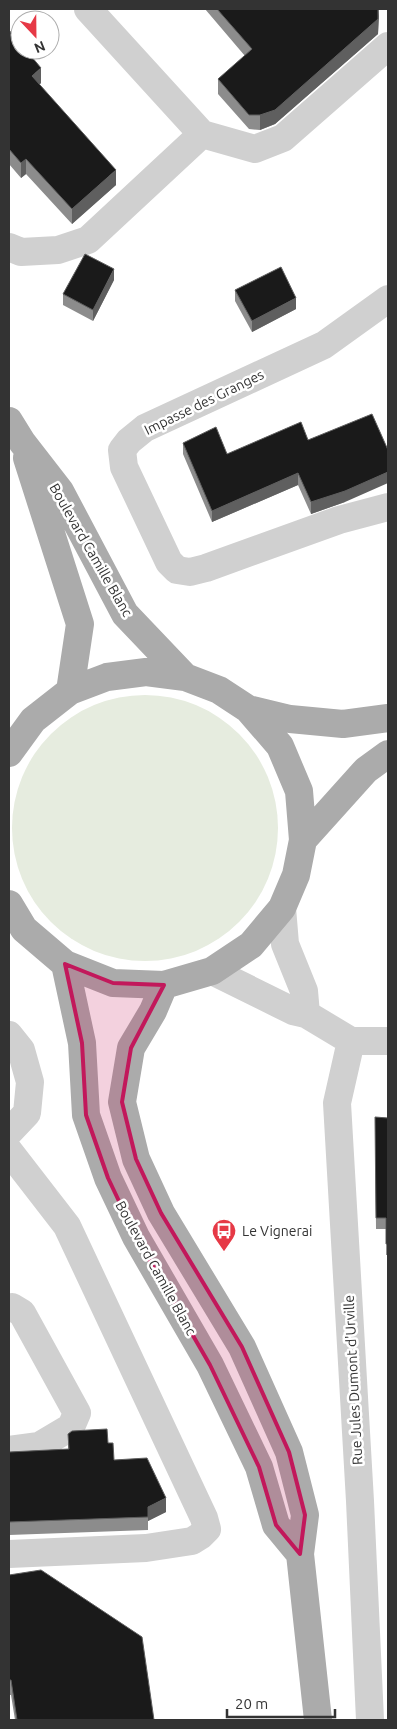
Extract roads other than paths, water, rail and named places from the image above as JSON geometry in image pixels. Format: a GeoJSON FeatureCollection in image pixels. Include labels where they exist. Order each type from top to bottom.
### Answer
{"type":"FeatureCollection","features":[{"type":"Feature","properties":{"kind":"main road","name":"Boulevard Camille Blanc"},"geometry":{"type":"LineString","coordinates":[[15,432],[60,491],[125,614],[185,677]]}},
{"type":"Feature","properties":{"kind":"main road","name":"Boulevard Camille Blanc"},"geometry":{"type":"LineString","coordinates":[[15,432],[80,624],[70,691]]}},
{"type":"Feature","properties":{"kind":"main road"},"geometry":{"type":"LineString","coordinates":[[9,753],[32,720],[70,691],[117,675],[146,672],[185,677],[219,690],[248,709],[280,746],[299,791],[303,840],[296,875],[282,908],[251,945],[212,971],[164,985],[113,983],[66,964],[17,929],[9,904]]}},
{"type":"Feature","properties":{"kind":"main road"},"geometry":{"type":"LineString","coordinates":[[248,709],[290,719],[344,724],[388,718]]}},
{"type":"Feature","properties":{"kind":"main road"},"geometry":{"type":"LineString","coordinates":[[303,840],[366,770],[388,754]]}},
{"type":"Feature","properties":{"kind":"main road","name":"Boulevard Camille Blanc"},"geometry":{"type":"LineString","coordinates":[[66,964],[82,1043],[86,1115],[108,1178],[136,1236],[210,1365],[259,1467],[276,1525],[300,1554]]}},
{"type":"Feature","properties":{"kind":"main road"},"geometry":{"type":"LineString","coordinates":[[164,985],[153,1011],[131,1048],[122,1102],[136,1159],[161,1213],[242,1348],[288,1452],[306,1515],[300,1554],[318,1720]]}},
{"type":"Feature","properties":{"kind":"street"},"geometry":{"type":"LineString","coordinates":[[88,9],[202,134],[255,149],[283,138],[388,46]]}},
{"type":"Feature","properties":{"kind":"street"},"geometry":{"type":"LineString","coordinates":[[9,247],[21,252],[58,250],[88,240],[202,134]]}},
{"type":"Feature","properties":{"kind":"street","name":"Impasse des Granges"},"geometry":{"type":"LineString","coordinates":[[388,299],[324,345],[146,428],[129,441],[122,450],[124,467],[168,562],[177,570],[190,572],[206,568],[339,520],[388,507]]}},
{"type":"Feature","properties":{"kind":"street"},"geometry":{"type":"LineString","coordinates":[[282,908],[285,944],[304,991],[306,1014]]}},
{"type":"Feature","properties":{"kind":"street"},"geometry":{"type":"LineString","coordinates":[[212,971],[294,1011],[306,1014],[351,1041],[388,1041]]}},
{"type":"Feature","properties":{"kind":"street"},"geometry":{"type":"LineString","coordinates":[[9,1035],[21,1050],[30,1082],[27,1113],[9,1132]]}},
{"type":"Feature","properties":{"kind":"street","name":"Rue Jules Dumont d'Urville"},"geometry":{"type":"LineString","coordinates":[[351,1041],[337,1103],[370,1720]]}},
{"type":"Feature","properties":{"kind":"street"},"geometry":{"type":"LineString","coordinates":[[9,1151],[67,1226],[204,1518],[206,1529],[192,1541],[146,1548],[9,1554]]}},
{"type":"Feature","properties":{"kind":"street"},"geometry":{"type":"LineString","coordinates":[[9,1308],[12,1307],[22,1313],[77,1413],[71,1427],[39,1446],[9,1450]]}},
{"type":"Feature","properties":{"kind":"place","name":"Le Vignerai"},"geometry":{"type":"Point","coordinates":[224,1252]}}]}
